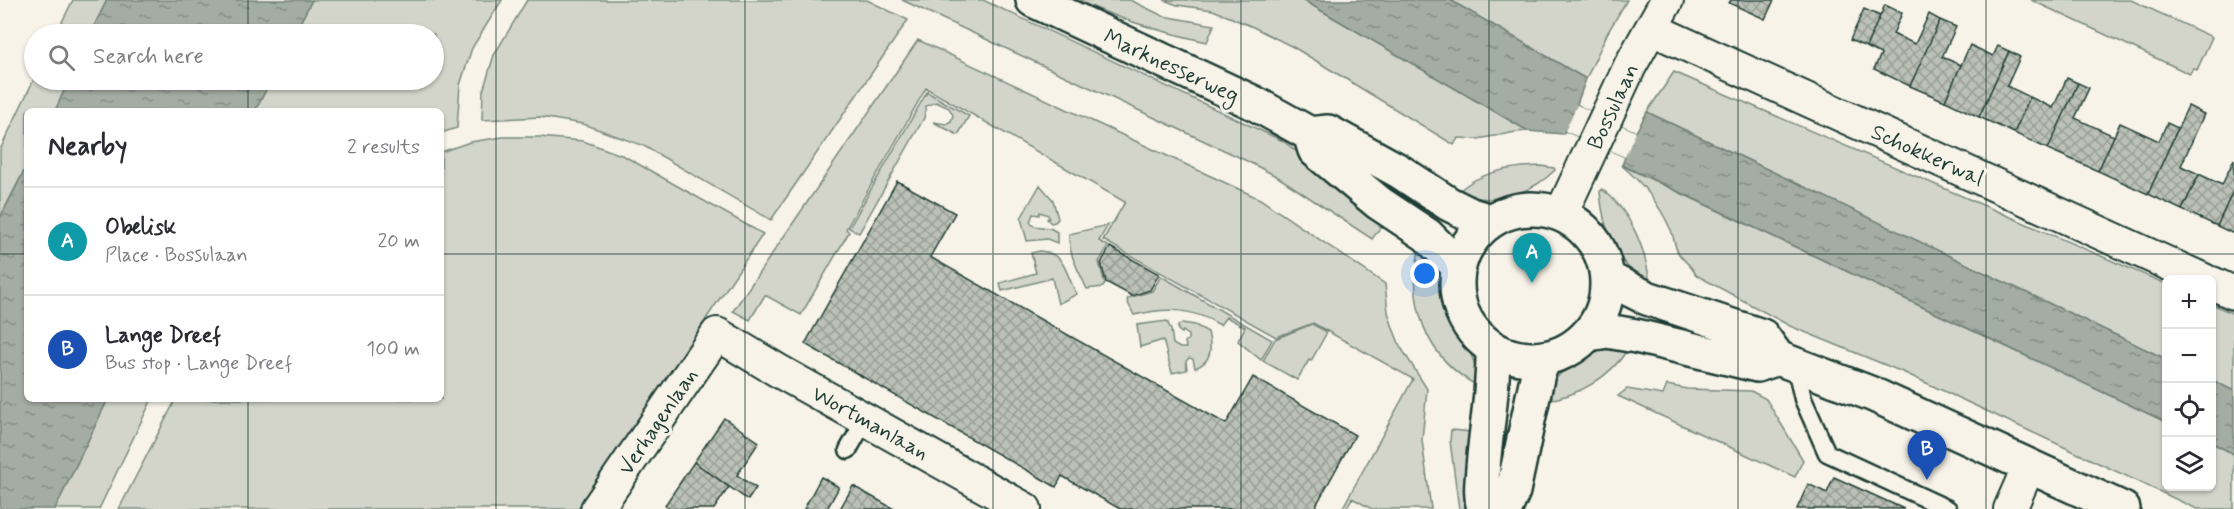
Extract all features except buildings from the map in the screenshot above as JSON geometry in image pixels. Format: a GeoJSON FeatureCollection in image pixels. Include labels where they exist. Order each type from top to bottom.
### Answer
{"type":"FeatureCollection","features":[{"type":"Feature","properties":{"kind":"main road","name":"Marknesserweg"},"geometry":{"type":"LineString","coordinates":[[1033,0],[1207,81],[1285,119],[1310,134],[1328,132],[1399,171],[1449,204],[1471,215],[1491,220]]}},
{"type":"Feature","properties":{"kind":"main road","name":"Marknesserweg"},"geometry":{"type":"LineString","coordinates":[[1310,134],[1315,150],[1379,202],[1427,235],[1459,267]]}},
{"type":"Feature","properties":{"kind":"main road"},"geometry":{"type":"LineString","coordinates":[[1533,209],[1561,214],[1576,222],[1588,233],[1604,261],[1607,278],[1604,308],[1589,334],[1569,350],[1545,358],[1518,358],[1505,354],[1493,348],[1476,333],[1463,313],[1457,291],[1459,267],[1471,241],[1491,220],[1504,214],[1533,209]]}},
{"type":"Feature","properties":{"kind":"main road"},"geometry":{"type":"LineString","coordinates":[[1607,278],[1647,298],[1762,336],[1786,360],[1872,394],[2123,509]]}},
{"type":"Feature","properties":{"kind":"main road"},"geometry":{"type":"LineString","coordinates":[[1589,334],[1607,332],[1636,336],[1757,365],[1786,360]]}},
{"type":"Feature","properties":{"kind":"main road"},"geometry":{"type":"LineString","coordinates":[[1484,509],[1481,499],[1492,388],[1493,348]]}},
{"type":"Feature","properties":{"kind":"main road"},"geometry":{"type":"LineString","coordinates":[[1505,509],[1514,490],[1538,373],[1545,358]]}},
{"type":"Feature","properties":{"kind":"street","name":"Bossulaan"},"geometry":{"type":"LineString","coordinates":[[1561,214],[1630,66],[1667,0]]}},
{"type":"Feature","properties":{"kind":"street","name":"Schokkerwal"},"geometry":{"type":"LineString","coordinates":[[1652,28],[2195,275]]}},
{"type":"Feature","properties":{"kind":"street"},"geometry":{"type":"LineString","coordinates":[[2216,285],[2234,293]]}},
{"type":"Feature","properties":{"kind":"street","name":"Wortmanlaan"},"geometry":{"type":"LineString","coordinates":[[717,334],[1025,509]]}},
{"type":"Feature","properties":{"kind":"street","name":"Verhagenlaan"},"geometry":{"type":"LineString","coordinates":[[597,509],[717,334]]}},
{"type":"Feature","properties":{"kind":"street"},"geometry":{"type":"LineString","coordinates":[[2010,509],[2029,466]]}},
{"type":"Feature","properties":{"kind":"lane"},"geometry":{"type":"LineString","coordinates":[[1786,360],[1827,453],[1948,509]]}},
{"type":"Feature","properties":{"kind":"lane"},"geometry":{"type":"LineString","coordinates":[[848,450],[865,420]]}},
{"type":"Feature","properties":{"kind":"shaded area"},"geometry":{"type":"Polygon","coordinates":[[[73,0],[107,0],[95,24],[61,24],[73,0]]]}},
{"type":"Feature","properties":{"kind":"shaded area"},"geometry":{"type":"Polygon","coordinates":[[[312,0],[502,0],[472,48],[460,85],[457,128],[444,132],[444,108],[257,108],[266,90],[444,90],[444,24],[299,24],[312,0]]]}},
{"type":"Feature","properties":{"kind":"shaded area"},"geometry":{"type":"Polygon","coordinates":[[[527,0],[867,0],[908,20],[771,220],[644,146],[583,124],[540,117],[482,120],[483,91],[494,55],[527,0]]]}},
{"type":"Feature","properties":{"kind":"shaded area"},"geometry":{"type":"Polygon","coordinates":[[[902,0],[983,0],[1283,141],[1385,221],[1372,239],[1278,177],[1243,159],[902,0]]]}},
{"type":"Feature","properties":{"kind":"shaded area"},"geometry":{"type":"Polygon","coordinates":[[[1077,0],[1130,0],[1163,16],[1214,25],[1207,42],[1141,25],[1077,0]]]}},
{"type":"Feature","properties":{"kind":"shaded area"},"geometry":{"type":"Polygon","coordinates":[[[1164,0],[1303,0],[1528,131],[1478,139],[1458,138],[1454,145],[1295,48],[1253,27],[1213,10],[1177,5],[1164,0]]]}},
{"type":"Feature","properties":{"kind":"shaded area"},"geometry":{"type":"Polygon","coordinates":[[[1450,0],[1627,0],[1608,32],[1586,79],[1450,0]]]}},
{"type":"Feature","properties":{"kind":"shaded area"},"geometry":{"type":"Polygon","coordinates":[[[2031,0],[2131,0],[2212,37],[2197,70],[2193,68],[2190,74],[2031,0]]]}},
{"type":"Feature","properties":{"kind":"shaded area"},"geometry":{"type":"Polygon","coordinates":[[[918,40],[1260,199],[1385,284],[1388,312],[1400,346],[1427,389],[1422,440],[1431,509],[1372,509],[1352,498],[1346,509],[1342,509],[1413,379],[1313,323],[1276,337],[1103,240],[1125,202],[926,88],[846,229],[849,232],[801,315],[765,295],[750,320],[733,311],[918,40]]]}},
{"type":"Feature","properties":{"kind":"shaded area"},"geometry":{"type":"Polygon","coordinates":[[[1674,72],[2162,282],[2162,357],[1647,112],[1674,72]]]}},
{"type":"Feature","properties":{"kind":"shaded area"},"geometry":{"type":"Polygon","coordinates":[[[29,90],[64,90],[56,108],[24,108],[24,171],[0,218],[0,150],[29,90]]]}},
{"type":"Feature","properties":{"kind":"shaded area"},"geometry":{"type":"Polygon","coordinates":[[[927,92],[969,116],[958,135],[933,122],[946,124],[951,121],[953,115],[949,108],[936,102],[926,106],[924,118],[859,233],[849,228],[927,92]]]}},
{"type":"Feature","properties":{"kind":"shaded area"},"geometry":{"type":"Polygon","coordinates":[[[503,137],[583,141],[624,156],[763,234],[706,319],[680,363],[578,509],[119,509],[174,402],[444,402],[444,151],[470,142],[503,137]]]}},
{"type":"Feature","properties":{"kind":"shaded area"},"geometry":{"type":"Polygon","coordinates":[[[1621,165],[2162,420],[2162,491],[2216,491],[2216,445],[2234,454],[2234,509],[2197,509],[1905,373],[1790,326],[1696,275],[1677,251],[1671,231],[1655,201],[1621,165]]]}},
{"type":"Feature","properties":{"kind":"shaded area"},"geometry":{"type":"Polygon","coordinates":[[[1541,166],[1555,170],[1535,186],[1510,196],[1483,199],[1459,191],[1477,179],[1497,171],[1541,166]]]}},
{"type":"Feature","properties":{"kind":"shaded area"},"geometry":{"type":"Polygon","coordinates":[[[1040,185],[1053,200],[1058,219],[1051,223],[1047,219],[1048,215],[1040,212],[1039,215],[1033,214],[1030,222],[1034,226],[1050,228],[1057,232],[1057,243],[1047,239],[1027,241],[1021,218],[1040,185]]]}},
{"type":"Feature","properties":{"kind":"shaded area"},"geometry":{"type":"Polygon","coordinates":[[[1602,189],[1629,219],[1640,244],[1650,283],[1628,267],[1613,245],[1604,219],[1600,192],[1602,189]]]}},
{"type":"Feature","properties":{"kind":"shaded area"},"geometry":{"type":"Polygon","coordinates":[[[1108,225],[1099,241],[1108,246],[1099,262],[1105,284],[1103,287],[1087,289],[1072,255],[1069,234],[1108,225]]]}},
{"type":"Feature","properties":{"kind":"shaded area"},"geometry":{"type":"Polygon","coordinates":[[[1420,246],[1437,268],[1448,314],[1470,352],[1477,370],[1478,386],[1445,360],[1424,327],[1418,308],[1416,288],[1416,267],[1420,246]]]}},
{"type":"Feature","properties":{"kind":"shaded area"},"geometry":{"type":"Polygon","coordinates":[[[1040,251],[1049,253],[1060,260],[1077,294],[1058,304],[1052,278],[1002,291],[1000,283],[1036,273],[1031,253],[1040,251]]]}},
{"type":"Feature","properties":{"kind":"shaded area"},"geometry":{"type":"Polygon","coordinates":[[[1161,276],[1272,340],[1261,360],[1238,341],[1245,327],[1226,317],[1220,325],[1189,312],[1168,310],[1134,315],[1127,301],[1128,298],[1152,291],[1161,276]]]}},
{"type":"Feature","properties":{"kind":"shaded area"},"geometry":{"type":"Polygon","coordinates":[[[2216,306],[2234,314],[2234,391],[2216,382],[2216,306]]]}},
{"type":"Feature","properties":{"kind":"shaded area"},"geometry":{"type":"Polygon","coordinates":[[[1167,321],[1173,344],[1180,348],[1186,348],[1185,341],[1188,340],[1188,335],[1178,330],[1178,326],[1182,323],[1195,325],[1208,332],[1210,349],[1205,362],[1195,368],[1193,359],[1189,358],[1186,361],[1187,370],[1172,373],[1163,340],[1140,347],[1137,325],[1167,321]]]}},
{"type":"Feature","properties":{"kind":"shaded area"},"geometry":{"type":"Polygon","coordinates":[[[1312,324],[1327,332],[1311,361],[1309,360],[1297,380],[1263,361],[1275,339],[1312,324]]]}},
{"type":"Feature","properties":{"kind":"shaded area"},"geometry":{"type":"Polygon","coordinates":[[[1618,347],[1628,349],[1603,377],[1569,395],[1545,400],[1556,379],[1573,363],[1594,352],[1618,347]]]}},
{"type":"Feature","properties":{"kind":"shaded area"},"geometry":{"type":"Polygon","coordinates":[[[1667,385],[1687,389],[1751,391],[1766,399],[1803,460],[1795,477],[1618,396],[1627,389],[1663,395],[1667,385]]]}},
{"type":"Feature","properties":{"kind":"shaded area"},"geometry":{"type":"Polygon","coordinates":[[[107,402],[151,402],[99,509],[55,509],[107,402]]]}},
{"type":"Feature","properties":{"kind":"shaded area"},"geometry":{"type":"Polygon","coordinates":[[[1451,430],[1472,432],[1470,509],[1459,509],[1450,441],[1451,430]]]}},
{"type":"Feature","properties":{"kind":"water"},"geometry":{"type":"Polygon","coordinates":[[[107,0],[312,0],[299,24],[95,24],[107,0]]]}},
{"type":"Feature","properties":{"kind":"water"},"geometry":{"type":"Polygon","coordinates":[[[1303,0],[1450,0],[1586,79],[1577,104],[1583,108],[1636,132],[1647,112],[2162,357],[2162,420],[1622,165],[1625,157],[1565,131],[1563,134],[1528,131],[1303,0]]]}},
{"type":"Feature","properties":{"kind":"water"},"geometry":{"type":"Polygon","coordinates":[[[64,90],[266,90],[257,108],[56,108],[64,90]]]}},
{"type":"Feature","properties":{"kind":"water"},"geometry":{"type":"Polygon","coordinates":[[[24,171],[24,402],[107,402],[55,509],[0,509],[0,218],[24,171]]]}},
{"type":"Feature","properties":{"kind":"water"},"geometry":{"type":"Polygon","coordinates":[[[2216,382],[2234,391],[2234,454],[2216,445],[2216,382]]]}},
{"type":"Feature","properties":{"kind":"pier"},"geometry":{"type":"Polygon","coordinates":[[[1577,105],[1636,132],[1625,157],[1565,131],[1577,105]]]}},
{"type":"Feature","properties":{"kind":"place","name":"Obelisk"},"geometry":{"type":"Point","coordinates":[1532,283]}},
{"type":"Feature","properties":{"kind":"place","name":"Lange Dreef"},"geometry":{"type":"Point","coordinates":[1927,480]}}]}
